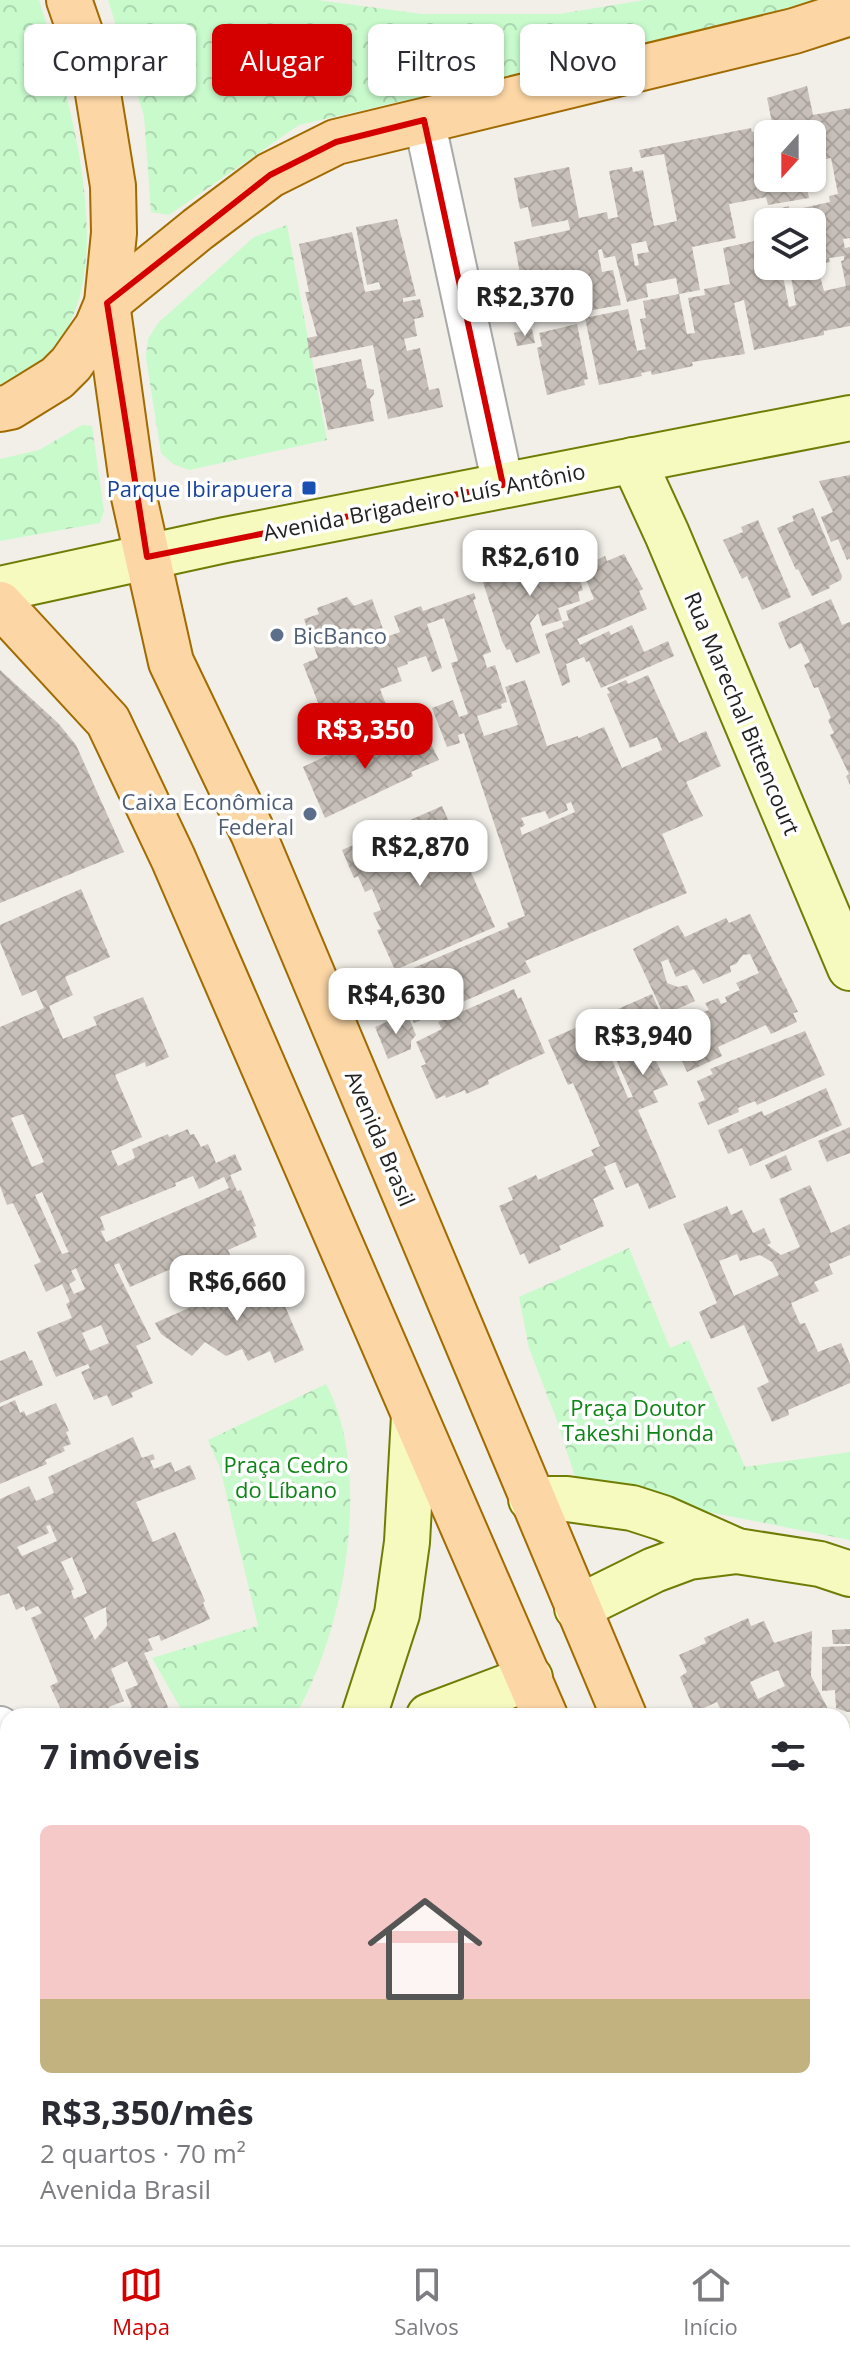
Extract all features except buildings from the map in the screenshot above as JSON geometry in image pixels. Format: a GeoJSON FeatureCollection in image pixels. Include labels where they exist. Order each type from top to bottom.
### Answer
{"type":"FeatureCollection","features":[{"type":"Feature","properties":{"kind":"main road"},"geometry":{"type":"LineString","coordinates":[[0,409],[10,407],[57,378],[97,327],[107,303],[114,233],[113,186],[95,75],[69,0]]}},
{"type":"Feature","properties":{"kind":"main road"},"geometry":{"type":"LineString","coordinates":[[107,303],[270,175],[336,142],[794,31],[850,13]]}},
{"type":"Feature","properties":{"kind":"main road","name":"Avenida Brasil"},"geometry":{"type":"LineString","coordinates":[[107,303],[134,497],[171,662],[253,833],[621,1708]]}},
{"type":"Feature","properties":{"kind":"main road"},"geometry":{"type":"LineString","coordinates":[[0,604],[108,721],[173,858],[538,1697]]}},
{"type":"Feature","properties":{"kind":"street"},"geometry":{"type":"LineString","coordinates":[[424,120],[503,485]]}},
{"type":"Feature","properties":{"kind":"street","name":"Avenida Brigadeiro Luís Antônio"},"geometry":{"type":"LineString","coordinates":[[0,589],[503,485],[850,418]]}},
{"type":"Feature","properties":{"kind":"street","name":"Rua Marechal Bittencourt"},"geometry":{"type":"LineString","coordinates":[[633,460],[850,968]]}},
{"type":"Feature","properties":{"kind":"street"},"geometry":{"type":"LineString","coordinates":[[367,1708],[397,1614],[407,1542],[414,1416]]}},
{"type":"Feature","properties":{"kind":"street"},"geometry":{"type":"LineString","coordinates":[[531,1499],[567,1499],[632,1508],[663,1518],[737,1551],[820,1564],[850,1574]]}},
{"type":"Feature","properties":{"kind":"street"},"geometry":{"type":"LineString","coordinates":[[577,1608],[654,1570],[689,1557],[737,1551]]}},
{"type":"Feature","properties":{"kind":"street"},"geometry":{"type":"LineString","coordinates":[[475,1708],[538,1697]]}},
{"type":"Feature","properties":{"kind":"highlighted area"},"geometry":{"type":"Polygon","coordinates":[[[424,120],[503,485],[147,557],[107,303],[270,175],[336,142],[424,120]]]}},
{"type":"Feature","properties":{"kind":"green space"},"geometry":{"type":"Polygon","coordinates":[[[0,0],[39,0],[46,24],[24,24],[24,96],[66,96],[85,194],[87,246],[80,294],[63,336],[32,367],[0,385],[0,0]]]}},
{"type":"Feature","properties":{"kind":"green space"},"geometry":{"type":"Polygon","coordinates":[[[108,0],[317,0],[422,14],[559,14],[645,0],[836,0],[645,44],[645,24],[520,24],[520,74],[504,77],[504,24],[368,24],[368,96],[424,96],[299,125],[169,215],[151,212],[144,116],[138,96],[196,96],[196,24],[115,24],[108,0]]]}},
{"type":"Feature","properties":{"kind":"green space"},"geometry":{"type":"Polygon","coordinates":[[[287,225],[327,440],[189,470],[173,464],[161,453],[146,358],[148,339],[158,323],[254,237],[287,225]]]}},
{"type":"Feature","properties":{"kind":"green space"},"geometry":{"type":"Polygon","coordinates":[[[82,425],[92,426],[104,511],[100,523],[0,541],[0,459],[39,450],[82,425]]]}},
{"type":"Feature","properties":{"kind":"green space","name":"Praça Doutor Takeshi Honda"},"geometry":{"type":"Polygon","coordinates":[[[629,1248],[670,1348],[689,1340],[745,1467],[850,1452],[850,1540],[578,1486],[529,1348],[519,1297],[629,1248]]]}},
{"type":"Feature","properties":{"kind":"green space","name":"Praça Cedro do Líbano"},"geometry":{"type":"Polygon","coordinates":[[[326,1384],[340,1420],[348,1462],[350,1506],[347,1552],[327,1642],[299,1708],[180,1708],[152,1658],[258,1626],[220,1468],[208,1440],[326,1384]]]}},
{"type":"Feature","properties":{"kind":"place","name":"Parque Ibirapuera"},"geometry":{"type":"Point","coordinates":[309,488]}},
{"type":"Feature","properties":{"kind":"place","name":"BicBanco"},"geometry":{"type":"Point","coordinates":[277,635]}},
{"type":"Feature","properties":{"kind":"place","name":"Caixa Econômica Federal"},"geometry":{"type":"Point","coordinates":[310,814]}}]}
